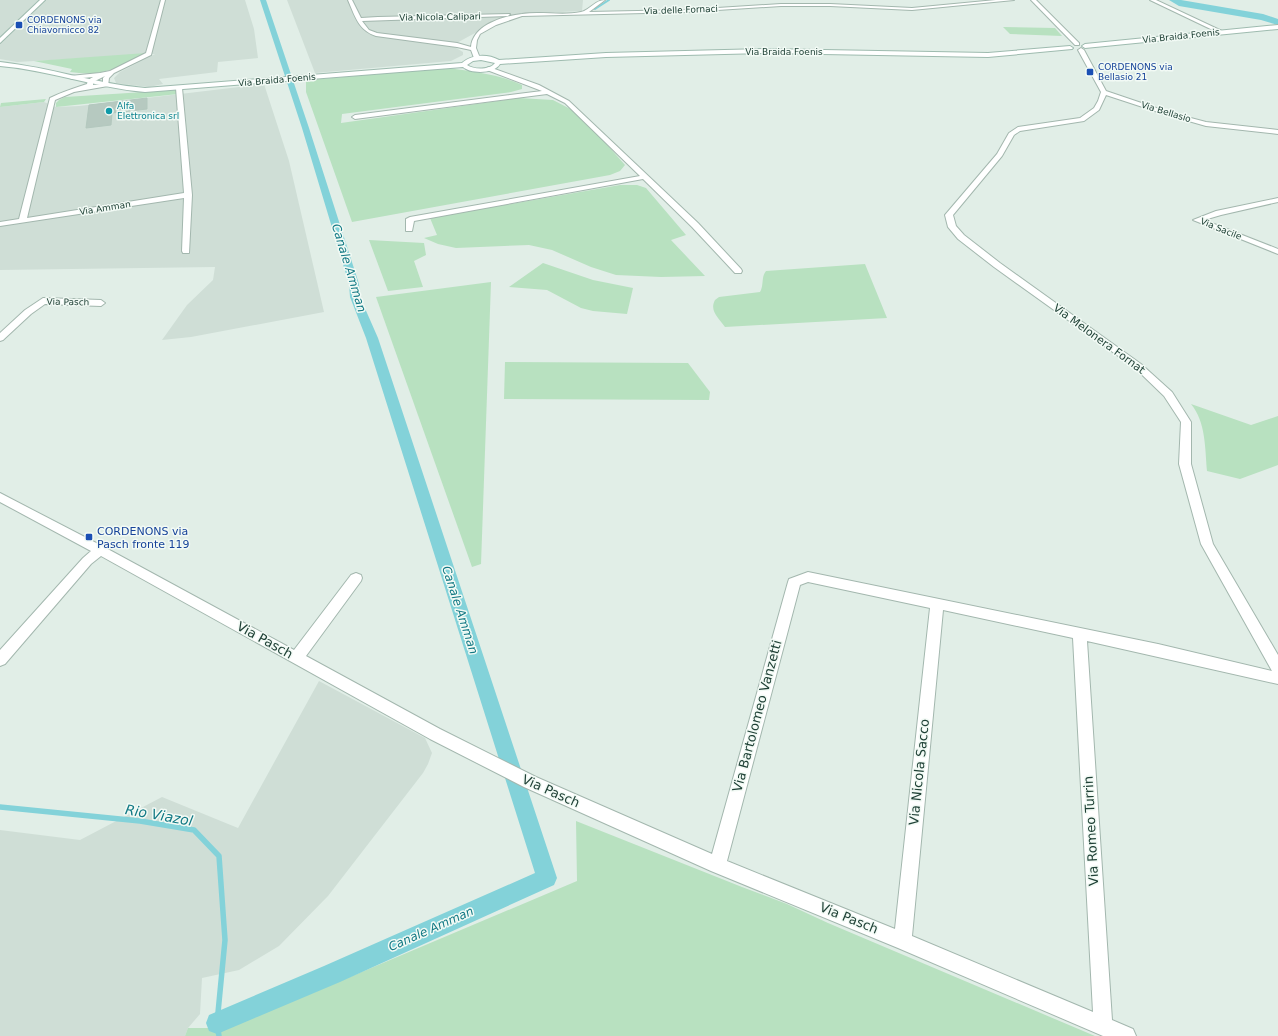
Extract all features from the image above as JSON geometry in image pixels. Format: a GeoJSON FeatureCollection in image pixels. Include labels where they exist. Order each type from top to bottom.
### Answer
{"type":"FeatureCollection","features":[{"type":"Feature","properties":{"kind":"street"},"geometry":{"type":"LineString","coordinates":[[0,41],[43,0]]}},
{"type":"Feature","properties":{"kind":"street"},"geometry":{"type":"LineString","coordinates":[[22,220],[52,99],[149,54],[163,0]]}},
{"type":"Feature","properties":{"kind":"street","name":"Via Nicola Calipari"},"geometry":{"type":"LineString","coordinates":[[350,0],[359,20],[367,31],[376,34],[457,44],[473,49]]}},
{"type":"Feature","properties":{"kind":"street"},"geometry":{"type":"LineString","coordinates":[[584,13],[603,0]]}},
{"type":"Feature","properties":{"kind":"street"},"geometry":{"type":"LineString","coordinates":[[768,0],[773,6]]}},
{"type":"Feature","properties":{"kind":"street","name":"Via delle Fornaci"},"geometry":{"type":"LineString","coordinates":[[473,49],[474,38],[478,33],[500,21],[522,15],[686,11],[773,6],[830,5],[912,9],[1012,0]]}},
{"type":"Feature","properties":{"kind":"street"},"geometry":{"type":"LineString","coordinates":[[1033,0],[1077,44],[1083,48],[1104,92]]}},
{"type":"Feature","properties":{"kind":"street"},"geometry":{"type":"LineString","coordinates":[[1152,0],[1221,32]]}},
{"type":"Feature","properties":{"kind":"street","name":"Via Nicola Calipari"},"geometry":{"type":"LineString","coordinates":[[359,20],[378,18],[522,15]]}},
{"type":"Feature","properties":{"kind":"street","name":"Via Braida Foenis"},"geometry":{"type":"LineString","coordinates":[[1083,48],[1278,27]]}},
{"type":"Feature","properties":{"kind":"street"},"geometry":{"type":"LineString","coordinates":[[1077,44],[1068,46],[1070,48],[1083,48]]}},
{"type":"Feature","properties":{"kind":"street","name":"Via Braida Foenis"},"geometry":{"type":"LineString","coordinates":[[0,64],[26,66],[106,85],[136,89],[179,88],[464,64],[478,58],[493,59],[498,62],[606,55],[768,51],[988,55],[1070,48]]}},
{"type":"Feature","properties":{"kind":"street"},"geometry":{"type":"LineString","coordinates":[[473,49],[478,58]]}},
{"type":"Feature","properties":{"kind":"street"},"geometry":{"type":"LineString","coordinates":[[489,69],[498,65],[498,62]]}},
{"type":"Feature","properties":{"kind":"street","name":"Via Braida Foenis"},"geometry":{"type":"LineString","coordinates":[[464,64],[466,68],[489,69]]}},
{"type":"Feature","properties":{"kind":"street"},"geometry":{"type":"LineString","coordinates":[[489,69],[537,86],[567,102],[695,225],[738,271]]}},
{"type":"Feature","properties":{"kind":"street"},"geometry":{"type":"LineString","coordinates":[[72,77],[104,76]]}},
{"type":"Feature","properties":{"kind":"street"},"geometry":{"type":"LineString","coordinates":[[74,88],[106,85],[104,76]]}},
{"type":"Feature","properties":{"kind":"street"},"geometry":{"type":"LineString","coordinates":[[72,77],[77,82],[74,88]]}},
{"type":"Feature","properties":{"kind":"street"},"geometry":{"type":"LineString","coordinates":[[83,88],[90,85],[90,81]]}},
{"type":"Feature","properties":{"kind":"street"},"geometry":{"type":"LineString","coordinates":[[179,88],[188,195],[186,251]]}},
{"type":"Feature","properties":{"kind":"street"},"geometry":{"type":"LineString","coordinates":[[355,117],[548,92]]}},
{"type":"Feature","properties":{"kind":"street","name":"Via Bellasio"},"geometry":{"type":"LineString","coordinates":[[1104,92],[1166,113],[1206,124],[1278,132]]}},
{"type":"Feature","properties":{"kind":"street","name":"Via Melonera Fornat"},"geometry":{"type":"LineString","coordinates":[[1104,92],[1103,100],[1097,108],[1090,116],[1082,120],[1018,129],[1012,134],[1000,155],[949,215],[952,227],[961,237],[997,265],[1138,366],[1168,394],[1186,422],[1185,464],[1207,544],[1278,668]]}},
{"type":"Feature","properties":{"kind":"street"},"geometry":{"type":"LineString","coordinates":[[409,228],[410,219],[645,177]]}},
{"type":"Feature","properties":{"kind":"street","name":"Via Amman"},"geometry":{"type":"LineString","coordinates":[[0,224],[188,195]]}},
{"type":"Feature","properties":{"kind":"street","name":"Via Sacile"},"geometry":{"type":"LineString","coordinates":[[1278,200],[1219,213],[1197,220],[1278,252]]}},
{"type":"Feature","properties":{"kind":"street","name":"Via Pasch"},"geometry":{"type":"LineString","coordinates":[[0,338],[28,312],[43,301],[101,303]]}},
{"type":"Feature","properties":{"kind":"street","name":"Via Pasch"},"geometry":{"type":"LineString","coordinates":[[0,497],[297,657],[435,734],[530,782],[717,865],[903,941],[1126,1036]]}},
{"type":"Feature","properties":{"kind":"street"},"geometry":{"type":"LineString","coordinates":[[0,660],[87,561],[100,550]]}},
{"type":"Feature","properties":{"kind":"street"},"geometry":{"type":"LineString","coordinates":[[297,657],[356,578]]}},
{"type":"Feature","properties":{"kind":"street","name":"Via Bartolomeo Vanzetti"},"geometry":{"type":"LineString","coordinates":[[717,865],[794,582],[808,578],[936,604]]}},
{"type":"Feature","properties":{"kind":"street"},"geometry":{"type":"LineString","coordinates":[[936,604],[1158,650],[1278,678]]}},
{"type":"Feature","properties":{"kind":"street","name":"Via Nicola Sacco"},"geometry":{"type":"LineString","coordinates":[[903,941],[936,604]]}},
{"type":"Feature","properties":{"kind":"street","name":"Via Romeo Turrin"},"geometry":{"type":"LineString","coordinates":[[1080,635],[1103,1026]]}},
{"type":"Feature","properties":{"kind":"shaded area"},"geometry":{"type":"Polygon","coordinates":[[[0,0],[245,0],[254,29],[258,58],[218,62],[217,72],[159,79],[163,84],[149,87],[116,83],[114,78],[120,72],[155,54],[17,62],[0,59],[0,0]]]}},
{"type":"Feature","properties":{"kind":"shaded area"},"geometry":{"type":"Polygon","coordinates":[[[287,0],[583,0],[582,11],[515,14],[497,21],[453,45],[463,52],[463,55],[451,61],[315,73],[287,0]]]}},
{"type":"Feature","properties":{"kind":"shaded area"},"geometry":{"type":"Polygon","coordinates":[[[264,84],[289,161],[324,312],[191,337],[162,340],[187,305],[213,280],[215,267],[0,270],[0,107],[44,102],[56,107],[79,106],[264,84]]]}},
{"type":"Feature","properties":{"kind":"shaded area"},"geometry":{"type":"Polygon","coordinates":[[[319,681],[425,738],[432,753],[423,773],[328,896],[279,946],[239,970],[202,978],[200,1014],[188,1028],[185,1036],[0,1036],[0,830],[80,840],[162,797],[238,828],[319,681]]]}},
{"type":"Feature","properties":{"kind":"green space"},"geometry":{"type":"Polygon","coordinates":[[[1003,27],[1055,28],[1062,36],[1010,34],[1003,27]]]}},
{"type":"Feature","properties":{"kind":"green space"},"geometry":{"type":"Polygon","coordinates":[[[146,53],[110,70],[92,73],[70,72],[72,69],[34,61],[146,53]]]}},
{"type":"Feature","properties":{"kind":"green space"},"geometry":{"type":"Polygon","coordinates":[[[449,68],[504,78],[522,85],[522,89],[511,92],[342,114],[341,123],[519,98],[553,100],[580,114],[625,165],[620,171],[610,175],[352,222],[306,92],[306,82],[309,80],[449,68]]]}},
{"type":"Feature","properties":{"kind":"green space"},"geometry":{"type":"Polygon","coordinates":[[[176,90],[178,94],[56,107],[56,103],[65,97],[176,90]]]}},
{"type":"Feature","properties":{"kind":"green space"},"geometry":{"type":"Polygon","coordinates":[[[46,99],[44,102],[0,107],[1,103],[46,99]]]}},
{"type":"Feature","properties":{"kind":"green space"},"geometry":{"type":"Polygon","coordinates":[[[620,185],[637,185],[646,188],[686,235],[671,240],[705,276],[661,277],[616,275],[591,267],[552,250],[529,245],[456,248],[438,244],[424,238],[437,235],[430,218],[620,185]]]}},
{"type":"Feature","properties":{"kind":"green space"},"geometry":{"type":"Polygon","coordinates":[[[369,240],[424,243],[426,255],[414,261],[423,287],[388,291],[369,240]]]}},
{"type":"Feature","properties":{"kind":"green space"},"geometry":{"type":"Polygon","coordinates":[[[543,263],[593,280],[633,288],[627,314],[593,311],[581,308],[547,290],[509,287],[543,263]]]}},
{"type":"Feature","properties":{"kind":"green space"},"geometry":{"type":"Polygon","coordinates":[[[865,264],[887,318],[725,327],[713,308],[715,300],[719,297],[760,292],[766,271],[865,264]]]}},
{"type":"Feature","properties":{"kind":"green space"},"geometry":{"type":"Polygon","coordinates":[[[491,282],[481,564],[472,567],[376,297],[491,282]]]}},
{"type":"Feature","properties":{"kind":"green space"},"geometry":{"type":"Polygon","coordinates":[[[505,362],[688,363],[710,392],[709,400],[504,399],[505,362]]]}},
{"type":"Feature","properties":{"kind":"green space"},"geometry":{"type":"Polygon","coordinates":[[[1191,404],[1251,425],[1278,416],[1278,465],[1240,479],[1207,471],[1202,427],[1200,419],[1191,404]]]}},
{"type":"Feature","properties":{"kind":"green space"},"geometry":{"type":"Polygon","coordinates":[[[576,821],[787,904],[828,923],[1095,1036],[185,1036],[188,1028],[229,1028],[577,881],[576,821]]]}},
{"type":"Feature","properties":{"kind":"building","name":"Alfa Elettronica srl"},"geometry":{"type":"Polygon","coordinates":[[[147,98],[147,109],[112,113],[111,125],[86,128],[89,105],[147,98]]]}},
{"type":"Feature","properties":{"kind":"waterway","name":"Canale Amman"},"geometry":{"type":"LineString","coordinates":[[217,1023],[332,974],[547,878],[372,338],[355,297],[354,284],[263,0]]}},
{"type":"Feature","properties":{"kind":"waterway"},"geometry":{"type":"LineString","coordinates":[[595,9],[609,0]]}},
{"type":"Feature","properties":{"kind":"waterway"},"geometry":{"type":"LineString","coordinates":[[1174,0],[1179,3],[1263,17],[1278,22]]}},
{"type":"Feature","properties":{"kind":"waterway","name":"Rio Viazol"},"geometry":{"type":"LineString","coordinates":[[0,807],[140,821],[194,830],[219,856],[225,940],[217,1023],[219,1036]]}},
{"type":"Feature","properties":{"kind":"place","name":"CORDENONS via Chiavornicco 82"},"geometry":{"type":"Point","coordinates":[19,25]}},
{"type":"Feature","properties":{"kind":"place","name":"CORDENONS via Bellasio 21"},"geometry":{"type":"Point","coordinates":[1090,72]}},
{"type":"Feature","properties":{"kind":"place","name":"Alfa Elettronica srl"},"geometry":{"type":"Point","coordinates":[109,111]}},
{"type":"Feature","properties":{"kind":"place","name":"CORDENONS via Pasch fronte 119"},"geometry":{"type":"Point","coordinates":[89,537]}}]}
